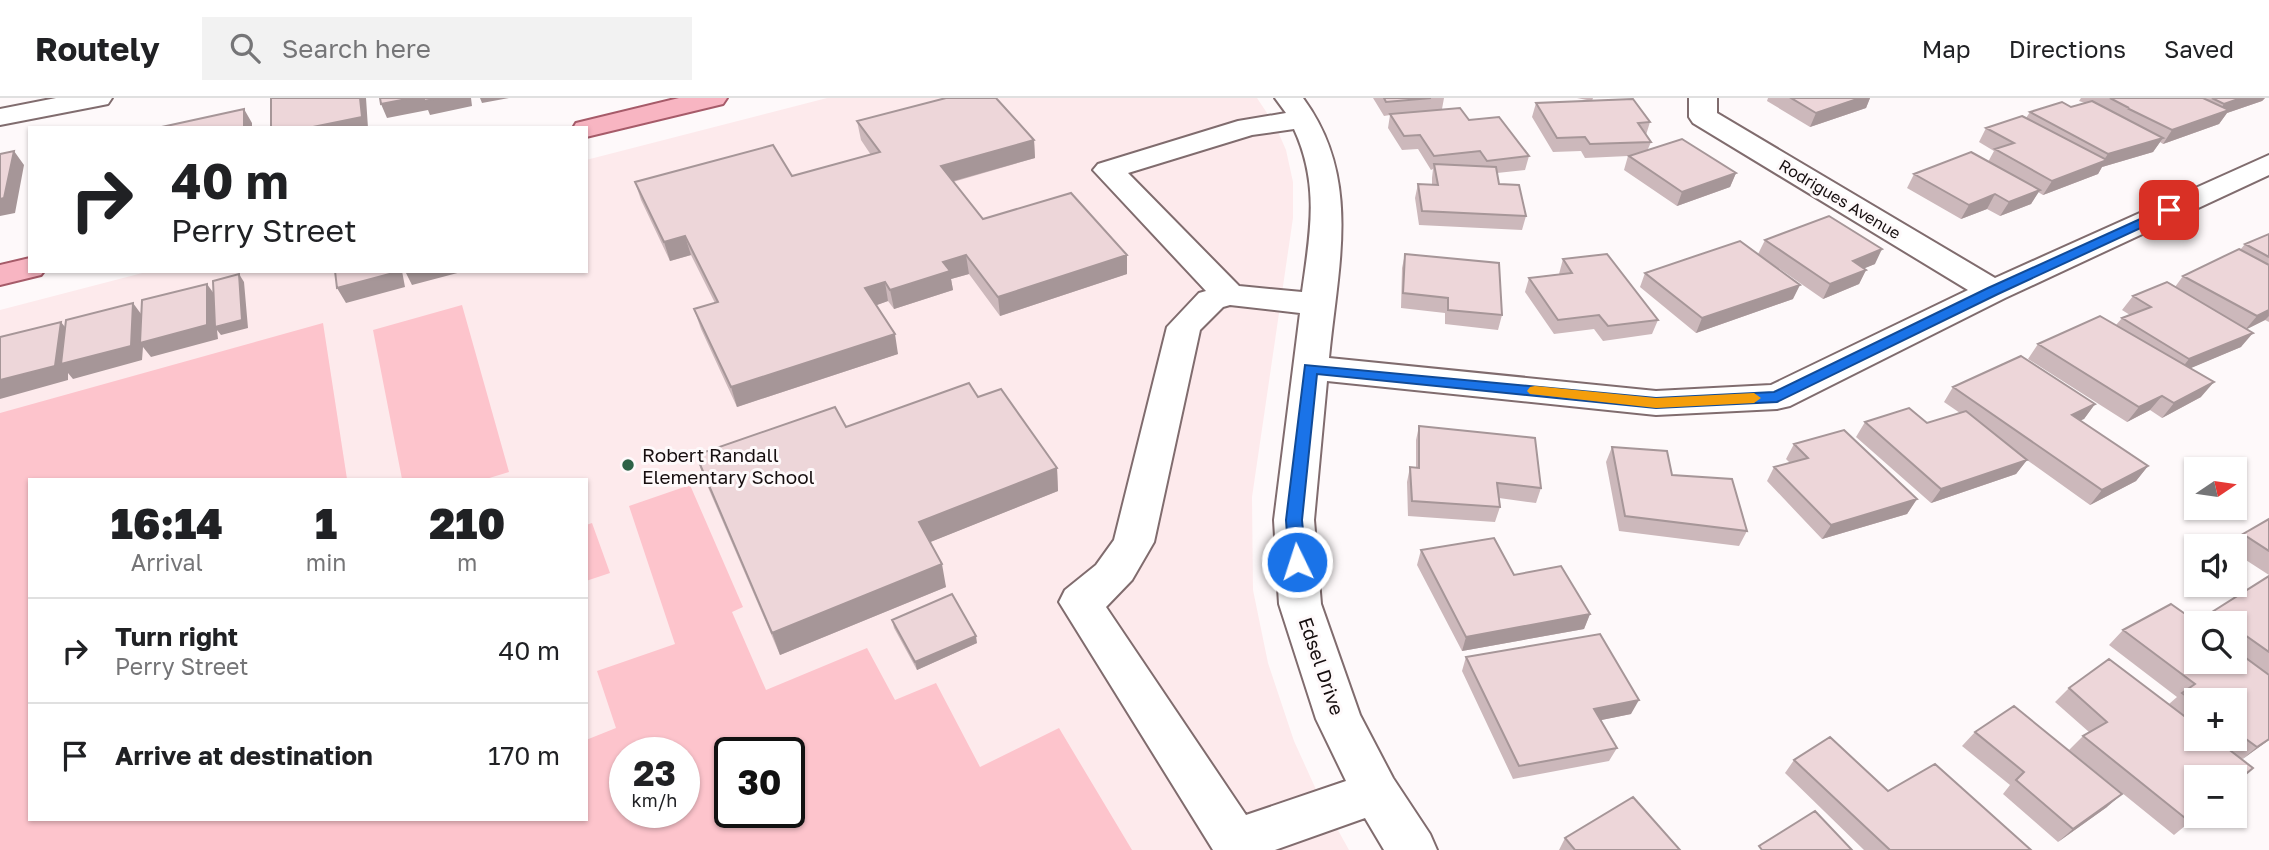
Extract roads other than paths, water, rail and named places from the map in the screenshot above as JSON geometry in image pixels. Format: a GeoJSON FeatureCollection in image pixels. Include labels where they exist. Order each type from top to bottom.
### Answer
{"type":"FeatureCollection","features":[{"type":"Feature","properties":{"kind":"main road"},"geometry":{"type":"LineString","coordinates":[[588,129],[713,98]]}},
{"type":"Feature","properties":{"kind":"main road"},"geometry":{"type":"LineString","coordinates":[[0,275],[28,268]]}},
{"type":"Feature","properties":{"kind":"street"},"geometry":{"type":"LineString","coordinates":[[0,117],[98,98]]}},
{"type":"Feature","properties":{"kind":"street","name":"Rodrigues Avenue"},"geometry":{"type":"LineString","coordinates":[[1703,98],[1703,117],[1993,291]]}},
{"type":"Feature","properties":{"kind":"street"},"geometry":{"type":"LineString","coordinates":[[1229,295],[1108,170],[1297,109]]}},
{"type":"Feature","properties":{"kind":"street","name":"Edsel Drive"},"geometry":{"type":"LineString","coordinates":[[1297,109],[1316,141],[1324,169],[1328,209],[1294,520],[1300,604],[1339,719],[1377,793],[1412,850]]}},
{"type":"Feature","properties":{"kind":"street"},"geometry":{"type":"LineString","coordinates":[[1310,368],[1656,403],[1777,397],[1993,291],[2269,164]]}},
{"type":"Feature","properties":{"kind":"street"},"geometry":{"type":"LineString","coordinates":[[1317,304],[1229,295],[1211,300],[1184,327],[1134,542],[1116,572],[1094,594],[1080,602],[1235,841],[1377,793]]}},
{"type":"Feature","properties":{"kind":"place","name":"Robert Randall Elementary School"},"geometry":{"type":"Point","coordinates":[628,465]}}]}
